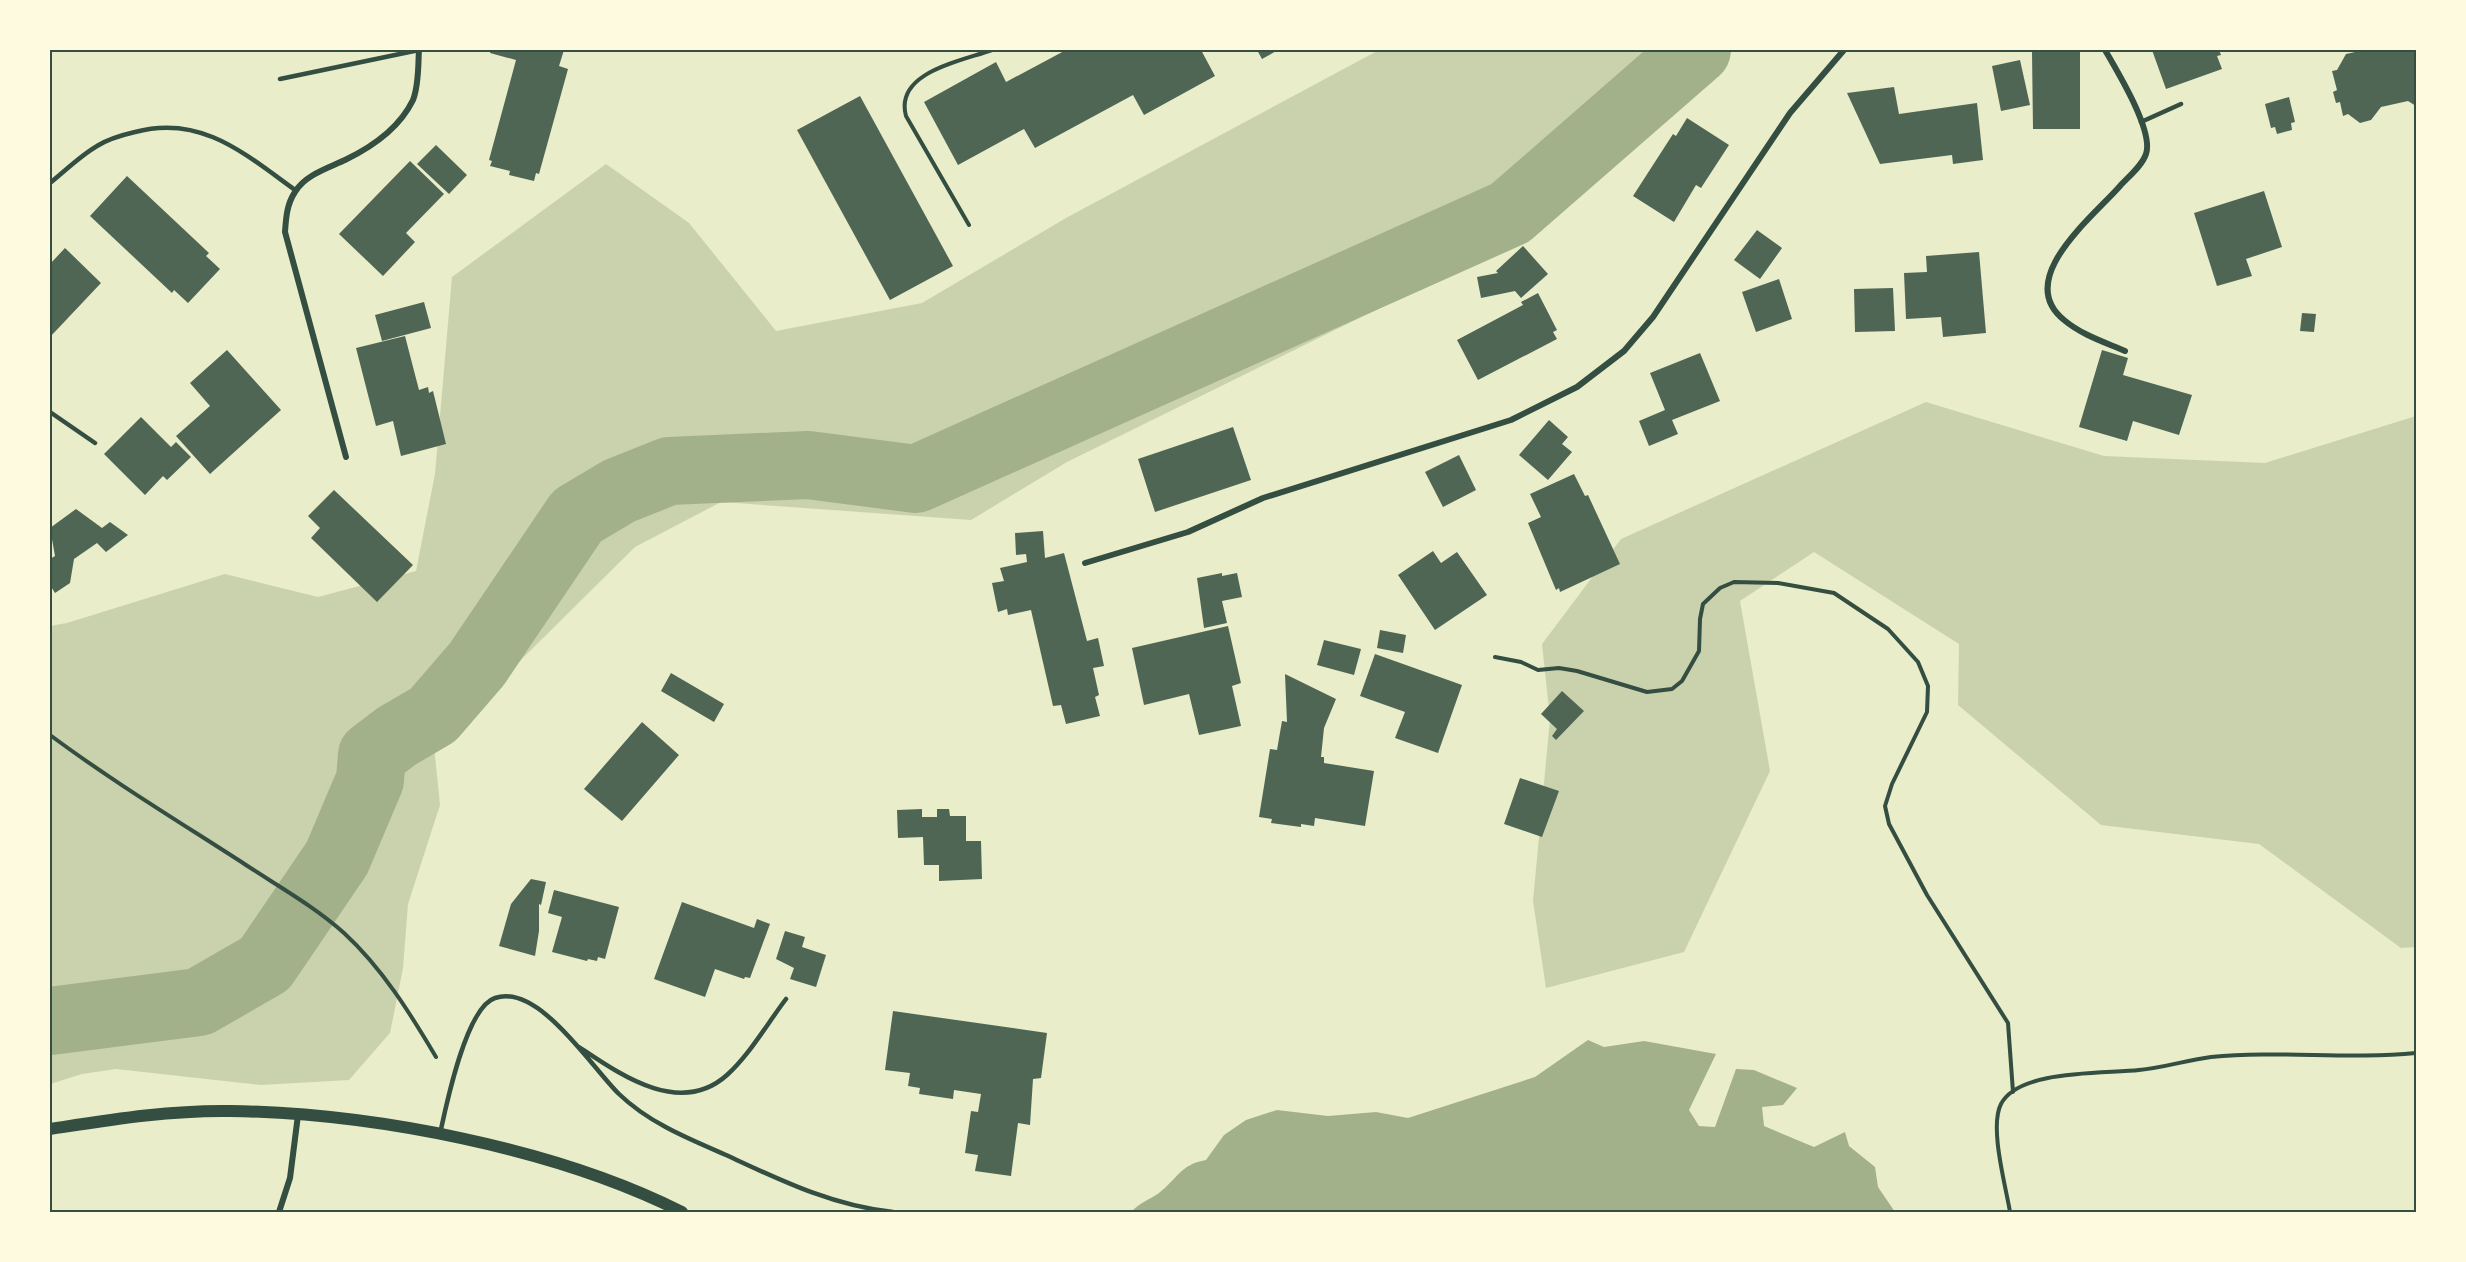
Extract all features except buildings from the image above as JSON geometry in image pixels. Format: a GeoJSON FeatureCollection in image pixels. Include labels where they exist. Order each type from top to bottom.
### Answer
{"type":"FeatureCollection","features":[{"type":"Feature","properties":{"kind":"main road"},"geometry":{"type":"LineString","coordinates":[[50,1129],[166,1113],[229,1111],[298,1115],[440,1134],[570,1168],[682,1212]]}},
{"type":"Feature","properties":{"kind":"street"},"geometry":{"type":"LineString","coordinates":[[346,457],[285,232],[287,208],[296,190],[310,176],[349,158],[382,137],[404,117],[414,98],[419,50]]}},
{"type":"Feature","properties":{"kind":"street"},"geometry":{"type":"LineString","coordinates":[[1085,563],[1188,532],[1263,498],[1511,420],[1577,387],[1624,351],[1653,316],[1790,112],[1844,50]]}},
{"type":"Feature","properties":{"kind":"street"},"geometry":{"type":"LineString","coordinates":[[2105,50],[2147,134],[2146,154],[2099,210],[2068,240],[2055,259],[2049,282],[2049,302],[2063,319],[2086,335],[2125,351]]}},
{"type":"Feature","properties":{"kind":"street"},"geometry":{"type":"LineString","coordinates":[[279,1212],[290,1178],[298,1115]]}},
{"type":"Feature","properties":{"kind":"lane"},"geometry":{"type":"LineString","coordinates":[[280,79],[419,50]]}},
{"type":"Feature","properties":{"kind":"lane"},"geometry":{"type":"LineString","coordinates":[[2141,122],[2181,104]]}},
{"type":"Feature","properties":{"kind":"lane"},"geometry":{"type":"LineString","coordinates":[[50,183],[96,146],[116,137],[165,125],[189,128],[216,137],[240,150],[296,190]]}},
{"type":"Feature","properties":{"kind":"lane"},"geometry":{"type":"LineString","coordinates":[[50,412],[95,443]]}},
{"type":"Feature","properties":{"kind":"lane"},"geometry":{"type":"LineString","coordinates":[[440,1134],[452,1078],[474,1022],[484,1004],[496,997],[517,999],[537,1007],[555,1020],[620,1096],[645,1116],[811,1194],[893,1212]]}},
{"type":"Feature","properties":{"kind":"lane"},"geometry":{"type":"LineString","coordinates":[[573,1042],[610,1068],[653,1090],[698,1093],[726,1075],[786,999]]}},
{"type":"Feature","properties":{"kind":"path"},"geometry":{"type":"LineString","coordinates":[[969,225],[906,116],[903,105],[912,84],[922,76],[992,50]]}},
{"type":"Feature","properties":{"kind":"path"},"geometry":{"type":"LineString","coordinates":[[1495,657],[1521,662],[1538,670],[1559,668],[1577,671],[1647,692],[1672,689],[1682,681],[1699,651],[1703,604],[1720,588],[1734,582],[1778,583],[1834,593],[1888,629],[1918,662],[1928,686],[1928,712],[1892,784],[1885,806],[1889,824],[1927,895],[2008,1023],[2013,1092]]}},
{"type":"Feature","properties":{"kind":"path"},"geometry":{"type":"LineString","coordinates":[[50,735],[344,933],[383,977],[452,1078]]}},
{"type":"Feature","properties":{"kind":"path"},"geometry":{"type":"LineString","coordinates":[[2010,1212],[1997,1124],[2001,1104],[2013,1092],[2052,1075],[2140,1070],[2211,1057],[2376,1057],[2416,1053]]}},
{"type":"Feature","properties":{"kind":"shaded area"},"geometry":{"type":"Polygon","coordinates":[[[1379,50],[1729,50],[1645,129],[1461,268],[1067,462],[971,520],[721,502],[635,547],[434,746],[440,805],[408,904],[403,968],[390,1033],[349,1080],[261,1085],[116,1069],[82,1074],[50,1084],[50,626],[67,623],[225,574],[318,597],[416,571],[435,474],[452,277],[606,164],[689,223],[776,331],[922,303],[1066,218],[1379,50]]]}},
{"type":"Feature","properties":{"kind":"shaded area"},"geometry":{"type":"Polygon","coordinates":[[[1926,402],[2104,456],[2265,463],[2416,416],[2416,947],[2401,948],[2259,844],[2101,825],[1958,705],[1959,644],[1814,552],[1740,601],[1770,771],[1684,952],[1546,988],[1533,901],[1550,719],[1542,644],[1621,539],[1926,402]]]}},
{"type":"Feature","properties":{"kind":"shaded area"},"geometry":{"type":"Polygon","coordinates":[[[1588,1040],[1604,1047],[1644,1041],[1716,1054],[1689,1110],[1699,1126],[1715,1127],[1736,1069],[1754,1070],[1797,1088],[1783,1105],[1762,1107],[1764,1126],[1814,1147],[1845,1132],[1849,1146],[1875,1167],[1878,1187],[1895,1212],[1131,1212],[1159,1193],[1185,1169],[1206,1160],[1224,1135],[1246,1120],[1277,1110],[1328,1116],[1376,1112],[1408,1118],[1535,1077],[1588,1040]]]}},
{"type":"Feature","properties":{"kind":"waterway"},"geometry":{"type":"LineString","coordinates":[[50,1021],[199,1002],[265,964],[337,858],[370,780],[372,755],[397,736],[433,715],[477,664],[577,516],[619,491],[669,471],[808,465],[916,479],[1510,213],[1697,50]]}}]}
